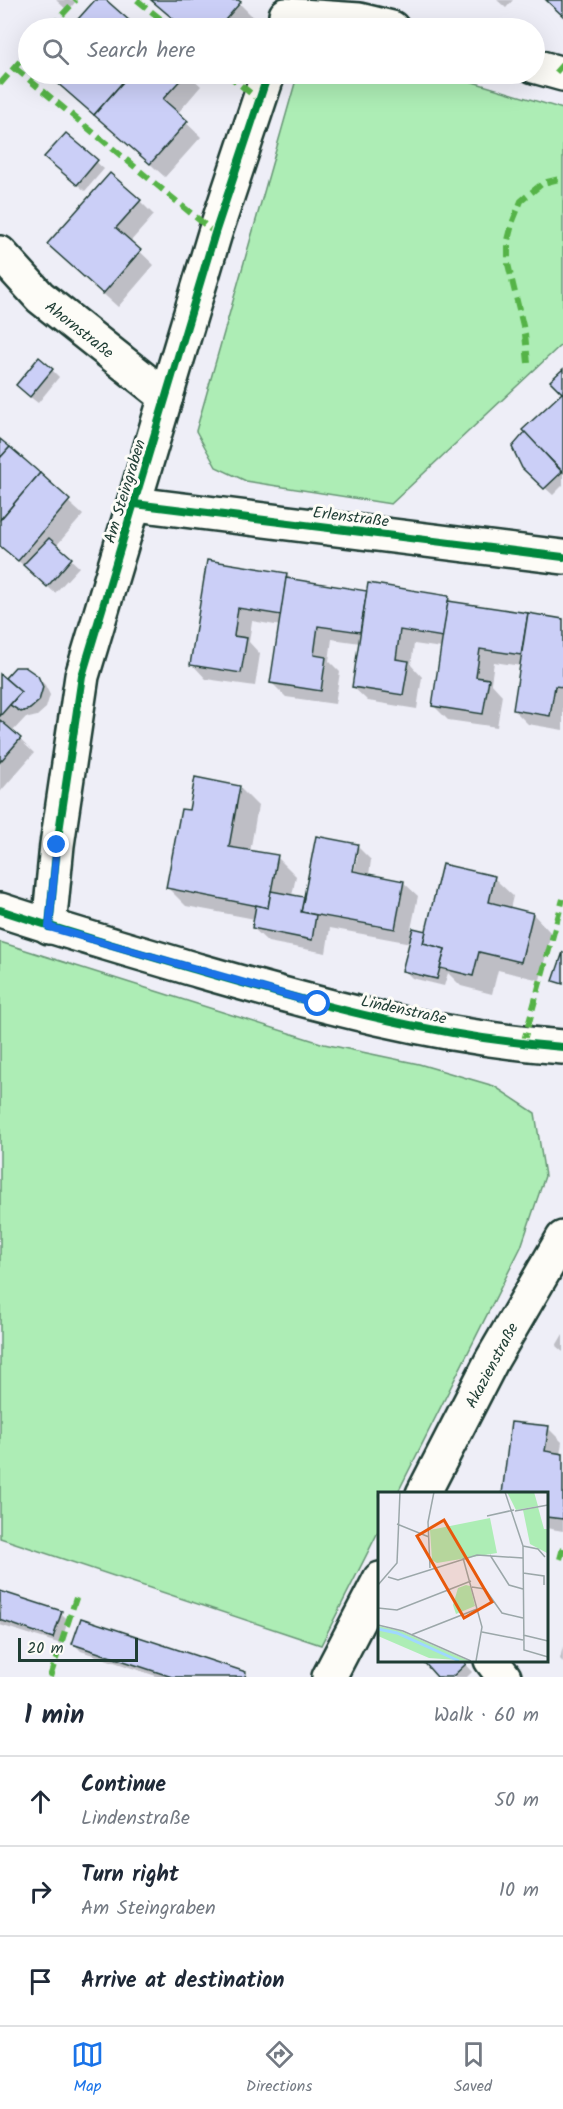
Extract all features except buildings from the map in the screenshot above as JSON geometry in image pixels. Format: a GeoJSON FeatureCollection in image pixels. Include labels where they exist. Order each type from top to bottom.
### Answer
{"type":"FeatureCollection","features":[{"type":"Feature","properties":{"kind":"street"},"geometry":{"type":"LineString","coordinates":[[286,14],[335,18]]}},
{"type":"Feature","properties":{"kind":"street"},"geometry":{"type":"LineString","coordinates":[[545,69],[563,74]]}},
{"type":"Feature","properties":{"kind":"street","name":"Am Steingraben"},"geometry":{"type":"LineString","coordinates":[[49,927],[57,845],[82,676],[215,233],[265,84]]}},
{"type":"Feature","properties":{"kind":"street","name":"Ahornstraße"},"geometry":{"type":"LineString","coordinates":[[0,254],[40,297],[166,397]]}},
{"type":"Feature","properties":{"kind":"street","name":"Erlenstraße"},"geometry":{"type":"LineString","coordinates":[[135,504],[563,557]]}},
{"type":"Feature","properties":{"kind":"street","name":"Lindenstraße"},"geometry":{"type":"LineString","coordinates":[[0,910],[49,927],[318,1004],[440,1032],[523,1044],[563,1047]]}},
{"type":"Feature","properties":{"kind":"street","name":"Akazienstraße"},"geometry":{"type":"LineString","coordinates":[[424,1492],[492,1360],[563,1238]]}},
{"type":"Feature","properties":{"kind":"street"},"geometry":{"type":"LineString","coordinates":[[329,1677],[378,1583]]}},
{"type":"Feature","properties":{"kind":"street"},"geometry":{"type":"LineString","coordinates":[[493,1662],[504,1677]]}},
{"type":"Feature","properties":{"kind":"green space"},"geometry":{"type":"Polygon","coordinates":[[[295,84],[479,84],[563,109],[563,343],[391,504],[246,481],[216,467],[196,431],[295,84]]]}},
{"type":"Feature","properties":{"kind":"green space"},"geometry":{"type":"Polygon","coordinates":[[[0,942],[324,1044],[419,1064],[494,1086],[535,1113],[545,1176],[521,1247],[398,1492],[378,1492],[378,1532],[321,1645],[0,1538],[0,942]]]}},
{"type":"Feature","properties":{"kind":"marked path"},"geometry":{"type":"LineString","coordinates":[[59,18],[76,0]]}},
{"type":"Feature","properties":{"kind":"marked path"},"geometry":{"type":"LineString","coordinates":[[137,0],[160,18]]}},
{"type":"Feature","properties":{"kind":"marked path"},"geometry":{"type":"LineString","coordinates":[[0,84],[18,63]]}},
{"type":"Feature","properties":{"kind":"marked path"},"geometry":{"type":"LineString","coordinates":[[556,72],[563,64]]}},
{"type":"Feature","properties":{"kind":"marked path"},"geometry":{"type":"LineString","coordinates":[[34,84],[215,233]]}},
{"type":"Feature","properties":{"kind":"marked path"},"geometry":{"type":"LineString","coordinates":[[239,84],[259,100]]}},
{"type":"Feature","properties":{"kind":"marked path"},"geometry":{"type":"LineString","coordinates":[[528,363],[525,334],[508,264],[508,240],[521,201],[543,183],[563,178]]}},
{"type":"Feature","properties":{"kind":"marked path"},"geometry":{"type":"LineString","coordinates":[[523,1044],[563,899]]}},
{"type":"Feature","properties":{"kind":"marked path"},"geometry":{"type":"LineString","coordinates":[[560,1559],[563,1548]]}},
{"type":"Feature","properties":{"kind":"marked path"},"geometry":{"type":"LineString","coordinates":[[50,1677],[76,1598]]}},
{"type":"Feature","properties":{"kind":"cycle path"},"geometry":{"type":"LineString","coordinates":[[49,927],[57,845],[82,676],[215,233],[265,84]]}},
{"type":"Feature","properties":{"kind":"cycle path"},"geometry":{"type":"LineString","coordinates":[[135,504],[563,557]]}},
{"type":"Feature","properties":{"kind":"cycle path"},"geometry":{"type":"LineString","coordinates":[[0,910],[200,971],[334,1008],[471,1036],[563,1047]]}},
{"type":"Feature","properties":{"kind":"route"},"geometry":{"type":"LineString","coordinates":[[57,845],[49,927],[318,1004]]}}]}
